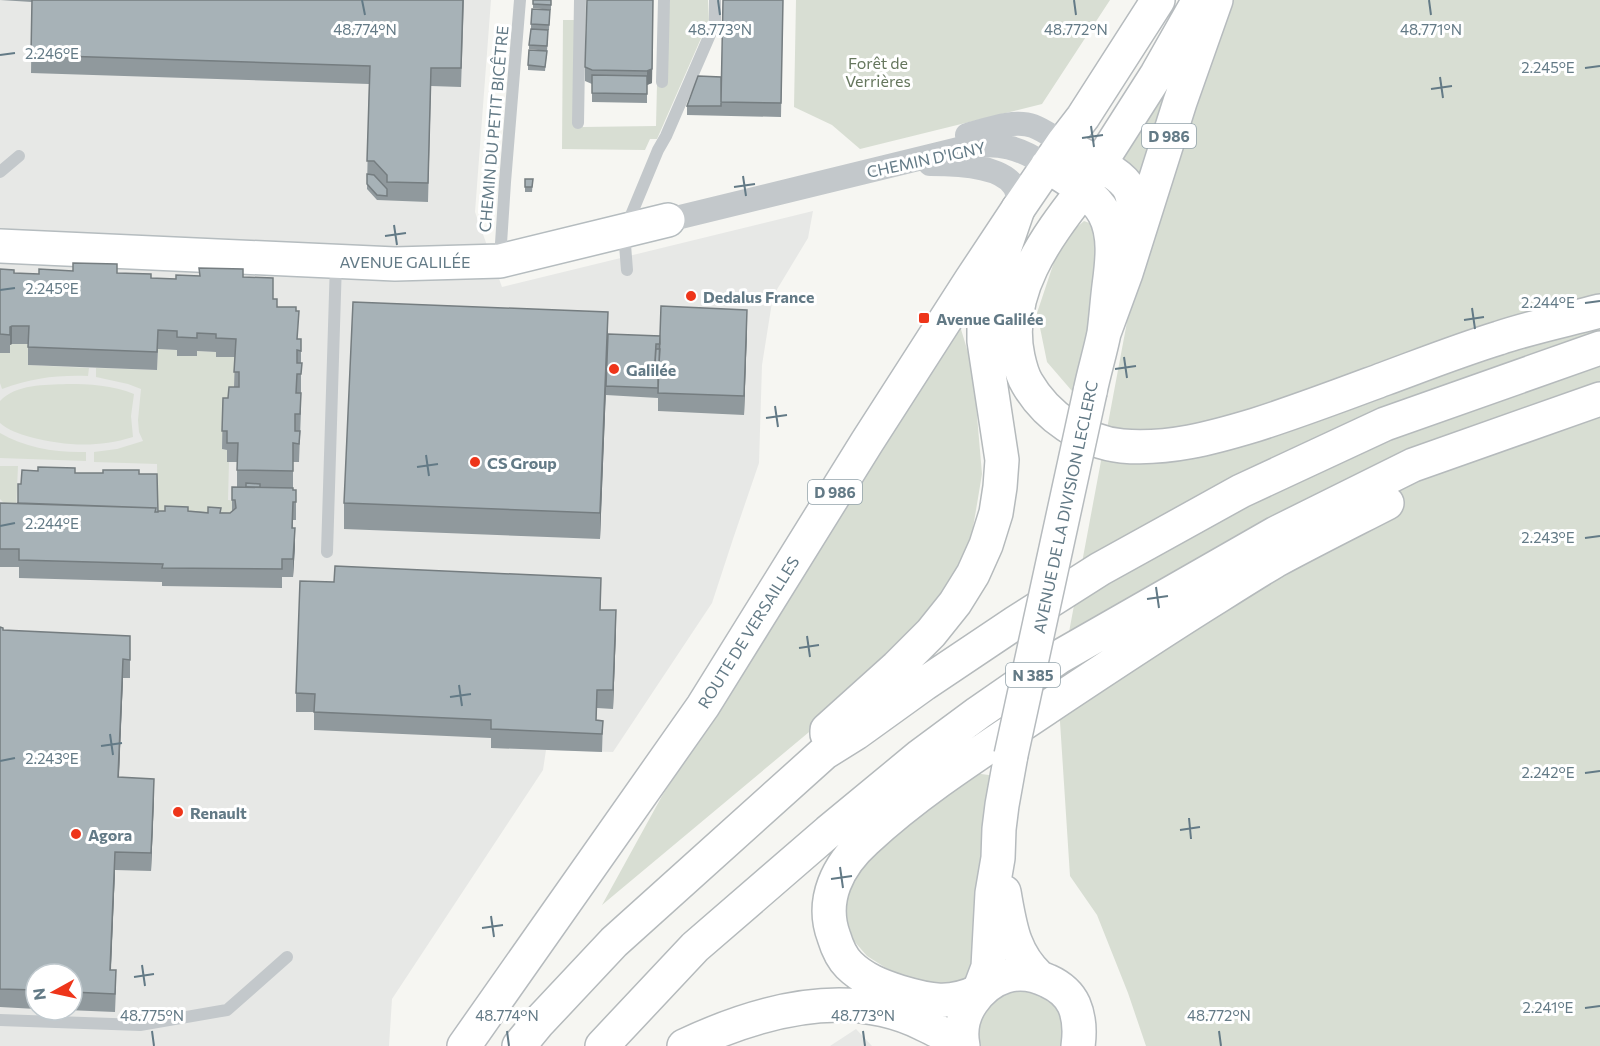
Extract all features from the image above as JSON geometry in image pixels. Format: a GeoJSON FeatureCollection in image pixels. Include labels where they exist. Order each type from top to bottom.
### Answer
{"type":"FeatureCollection","features":[{"type":"Feature","properties":{"kind":"main road","name":"D 986"},"geometry":{"type":"LineString","coordinates":[[1018,209],[1083,117],[1158,0]]}},
{"type":"Feature","properties":{"kind":"main road"},"geometry":{"type":"LineString","coordinates":[[1199,0],[1157,74],[1091,177],[1059,222],[1023,285],[1014,328],[1024,378],[1034,395],[1061,422],[1084,435],[1119,446],[1142,447],[1194,442],[1304,409],[1499,338],[1600,310]]}},
{"type":"Feature","properties":{"kind":"main road","name":"D 986"},"geometry":{"type":"LineString","coordinates":[[1104,333],[1216,0]]}},
{"type":"Feature","properties":{"kind":"main road"},"geometry":{"type":"LineString","coordinates":[[1055,154],[1091,177],[1123,181],[1130,190],[1134,213],[1126,273]]}},
{"type":"Feature","properties":{"kind":"main road"},"geometry":{"type":"LineString","coordinates":[[1091,177],[1096,203],[1109,225],[1112,240],[1113,257],[1104,333]]}},
{"type":"Feature","properties":{"kind":"main road"},"geometry":{"type":"LineString","coordinates":[[824,753],[827,730],[931,633],[955,603],[986,545],[996,513],[1002,460],[984,341],[984,308],[1018,209]]}},
{"type":"Feature","properties":{"kind":"main road","name":"ROUTE DE VERSAILLES"},"geometry":{"type":"LineString","coordinates":[[464,1046],[703,706],[867,442],[1018,209]]}},
{"type":"Feature","properties":{"kind":"main road","name":"AVENUE GALILÉE"},"geometry":{"type":"LineString","coordinates":[[0,246],[394,264],[500,261],[668,220]]}},
{"type":"Feature","properties":{"kind":"main road","name":"AVENUE DE LA DIVISION LECLERC"},"geometry":{"type":"LineString","coordinates":[[963,1046],[962,1025],[968,1008],[979,992],[988,967],[992,893],[998,858],[1002,805],[1011,755],[1104,333]]}},
{"type":"Feature","properties":{"kind":"main road"},"geometry":{"type":"LineString","coordinates":[[519,1046],[614,942],[824,753],[1006,629],[1100,569],[1242,491],[1385,424],[1600,348]]}},
{"type":"Feature","properties":{"kind":"main road","name":"N 385"},"geometry":{"type":"LineString","coordinates":[[602,1046],[695,948],[828,832],[920,756],[1059,657],[1276,533],[1413,465],[1600,399]]}},
{"type":"Feature","properties":{"kind":"main road"},"geometry":{"type":"LineString","coordinates":[[1078,1046],[1079,1026],[1073,1003],[1064,992],[1039,977],[1022,974],[1007,975],[992,981],[979,992],[967,997],[942,1001],[929,1000],[879,985],[860,975],[847,963],[832,933],[829,914],[830,896],[842,868],[865,841],[905,806],[967,761],[1156,635],[1274,562],[1426,482],[1515,444],[1540,420]]}},
{"type":"Feature","properties":{"kind":"main road","name":"AVENUE DE LA DIVISION LECLERC"},"geometry":{"type":"LineString","coordinates":[[998,858],[1013,936],[1020,954],[1029,968],[1039,977]]}},
{"type":"Feature","properties":{"kind":"main road"},"geometry":{"type":"LineString","coordinates":[[684,1046],[714,1032],[773,1014],[803,1008],[850,1005],[894,1012],[915,1020],[948,1036],[957,1046]]}},
{"type":"Feature","properties":{"kind":"street"},"geometry":{"type":"LineString","coordinates":[[846,177],[916,148],[1009,125],[1032,126],[1055,154]]}},
{"type":"Feature","properties":{"kind":"street","name":"CHEMIN D'IGNY"},"geometry":{"type":"LineString","coordinates":[[801,187],[967,147],[994,144],[1033,156],[1055,154]]}},
{"type":"Feature","properties":{"kind":"street"},"geometry":{"type":"LineString","coordinates":[[883,168],[933,164],[961,165],[997,173],[1013,185],[1018,200],[1018,209]]}},
{"type":"Feature","properties":{"kind":"street","name":"AVENUE GALILÉE"},"geometry":{"type":"LineString","coordinates":[[668,220],[801,187]]}},
{"type":"Feature","properties":{"kind":"lane","name":"CHEMIN DU PETIT BICÊTRE"},"geometry":{"type":"LineString","coordinates":[[500,261],[520,0]]}},
{"type":"Feature","properties":{"kind":"lane"},"geometry":{"type":"LineString","coordinates":[[578,123],[580,0]]}},
{"type":"Feature","properties":{"kind":"lane"},"geometry":{"type":"LineString","coordinates":[[662,82],[664,0]]}},
{"type":"Feature","properties":{"kind":"lane"},"geometry":{"type":"LineString","coordinates":[[627,270],[624,231],[715,23],[715,0]]}},
{"type":"Feature","properties":{"kind":"lane"},"geometry":{"type":"LineString","coordinates":[[0,172],[19,156]]}},
{"type":"Feature","properties":{"kind":"lane"},"geometry":{"type":"LineString","coordinates":[[327,552],[336,262]]}},
{"type":"Feature","properties":{"kind":"lane"},"geometry":{"type":"LineString","coordinates":[[0,1020],[140,1025],[227,1010],[287,957]]}},
{"type":"Feature","properties":{"kind":"shaded area"},"geometry":{"type":"Polygon","coordinates":[[[0,0],[491,0],[475,212],[502,287],[813,211],[808,238],[773,296],[762,365],[759,463],[712,603],[613,752],[546,750],[543,770],[392,999],[389,1046],[0,1046],[0,0]]]}},
{"type":"Feature","properties":{"kind":"shaded area"},"geometry":{"type":"Polygon","coordinates":[[[856,1029],[872,1046],[830,1046],[856,1029]]]}},
{"type":"Feature","properties":{"kind":"green space"},"geometry":{"type":"Polygon","coordinates":[[[670,0],[708,0],[709,20],[657,139],[650,139],[645,150],[562,149],[563,20],[574,20],[583,127],[656,126],[657,84],[670,0]]]}},
{"type":"Feature","properties":{"kind":"green space","name":"Forêt de Verrières"},"geometry":{"type":"Polygon","coordinates":[[[796,0],[1110,0],[1042,104],[860,149],[832,125],[794,107],[796,0]]]}},
{"type":"Feature","properties":{"kind":"green space"},"geometry":{"type":"Polygon","coordinates":[[[1206,0],[1147,180],[1115,157],[1206,0]]]}},
{"type":"Feature","properties":{"kind":"green space"},"geometry":{"type":"Polygon","coordinates":[[[1228,0],[1600,0],[1600,1046],[1146,1046],[1097,915],[1070,876],[1058,691],[1144,231],[1228,0]]]}},
{"type":"Feature","properties":{"kind":"green space"},"geometry":{"type":"Polygon","coordinates":[[[1084,221],[1095,225],[1101,258],[1080,379],[1072,391],[1047,362],[1037,313],[1056,256],[1068,235],[1084,221]]]}},
{"type":"Feature","properties":{"kind":"green space"},"geometry":{"type":"Polygon","coordinates":[[[960,326],[973,369],[982,474],[971,540],[954,578],[905,638],[839,707],[602,905],[662,796],[960,326]]]}},
{"type":"Feature","properties":{"kind":"green space"},"geometry":{"type":"Polygon","coordinates":[[[12,344],[29,344],[29,365],[89,368],[88,376],[45,378],[2,389],[0,353],[12,344]]]}},
{"type":"Feature","properties":{"kind":"green space"},"geometry":{"type":"Polygon","coordinates":[[[158,349],[216,352],[216,357],[236,357],[234,389],[222,449],[227,450],[229,462],[228,500],[237,501],[232,517],[158,526],[157,464],[94,462],[94,452],[117,449],[143,441],[139,432],[138,420],[141,389],[96,377],[96,368],[157,370],[158,349]]]}},
{"type":"Feature","properties":{"kind":"green space"},"geometry":{"type":"Polygon","coordinates":[[[67,384],[109,387],[134,394],[131,416],[133,437],[107,443],[69,444],[26,436],[0,423],[0,401],[7,395],[31,386],[67,384]]]}},
{"type":"Feature","properties":{"kind":"green space"},"geometry":{"type":"Polygon","coordinates":[[[0,433],[42,449],[86,452],[86,461],[0,458],[0,433]]]}},
{"type":"Feature","properties":{"kind":"green space"},"geometry":{"type":"Polygon","coordinates":[[[0,466],[18,466],[16,511],[11,510],[0,499],[0,466]]]}},
{"type":"Feature","properties":{"kind":"green space"},"geometry":{"type":"Polygon","coordinates":[[[974,773],[996,776],[972,977],[955,987],[921,984],[886,968],[867,956],[854,941],[847,921],[846,904],[852,882],[865,862],[889,839],[974,773]]]}},
{"type":"Feature","properties":{"kind":"green space"},"geometry":{"type":"Polygon","coordinates":[[[1019,990],[1040,995],[1056,1008],[1064,1025],[1063,1046],[981,1046],[979,1026],[986,1009],[1000,997],[1019,990]]]}},
{"type":"Feature","properties":{"kind":"building"},"geometry":{"type":"Polygon","coordinates":[[[32,0],[463,0],[461,68],[431,68],[428,183],[387,182],[387,175],[374,161],[367,161],[370,66],[31,55],[32,0]]]}},
{"type":"Feature","properties":{"kind":"building"},"geometry":{"type":"Polygon","coordinates":[[[533,0],[551,0],[551,5],[533,4],[533,0]]]}},
{"type":"Feature","properties":{"kind":"building"},"geometry":{"type":"Polygon","coordinates":[[[587,0],[653,0],[652,69],[647,71],[592,70],[585,67],[587,0]]]}},
{"type":"Feature","properties":{"kind":"building"},"geometry":{"type":"Polygon","coordinates":[[[723,0],[783,0],[781,103],[721,102],[723,0]]]}},
{"type":"Feature","properties":{"kind":"building"},"geometry":{"type":"Polygon","coordinates":[[[532,9],[550,10],[549,25],[531,24],[532,9]]]}},
{"type":"Feature","properties":{"kind":"building"},"geometry":{"type":"Polygon","coordinates":[[[531,29],[548,30],[547,46],[529,45],[531,29]]]}},
{"type":"Feature","properties":{"kind":"building"},"geometry":{"type":"Polygon","coordinates":[[[529,50],[547,51],[545,67],[528,65],[529,50]]]}},
{"type":"Feature","properties":{"kind":"building"},"geometry":{"type":"Polygon","coordinates":[[[592,75],[647,76],[647,94],[592,93],[592,75]]]}},
{"type":"Feature","properties":{"kind":"building"},"geometry":{"type":"Polygon","coordinates":[[[698,76],[721,77],[721,106],[687,106],[698,76]]]}},
{"type":"Feature","properties":{"kind":"building"},"geometry":{"type":"Polygon","coordinates":[[[367,174],[374,175],[387,189],[387,196],[377,195],[367,184],[367,174]]]}},
{"type":"Feature","properties":{"kind":"building"},"geometry":{"type":"Polygon","coordinates":[[[525,179],[533,179],[532,187],[525,187],[525,179]]]}},
{"type":"Feature","properties":{"kind":"building"},"geometry":{"type":"Polygon","coordinates":[[[73,263],[117,264],[117,273],[151,274],[151,278],[176,279],[176,275],[200,276],[199,268],[243,269],[243,277],[273,278],[273,299],[277,299],[277,307],[296,307],[296,311],[299,311],[297,339],[301,339],[301,351],[297,350],[297,363],[302,363],[301,374],[297,374],[296,393],[301,393],[300,414],[295,414],[295,431],[300,431],[299,444],[293,443],[293,471],[237,470],[238,443],[227,443],[227,431],[222,431],[223,398],[228,398],[229,387],[239,387],[239,372],[234,372],[236,339],[216,338],[216,334],[197,333],[197,338],[177,337],[177,331],[158,330],[157,352],[28,347],[29,326],[12,326],[10,335],[0,334],[0,269],[14,270],[14,273],[39,274],[39,269],[73,271],[73,263]]]}},
{"type":"Feature","properties":{"kind":"building","name":"CS Group"},"geometry":{"type":"Polygon","coordinates":[[[353,302],[608,312],[600,513],[344,503],[353,302]]]}},
{"type":"Feature","properties":{"kind":"building"},"geometry":{"type":"Polygon","coordinates":[[[661,306],[747,310],[744,396],[658,393],[661,306]]]}},
{"type":"Feature","properties":{"kind":"building"},"geometry":{"type":"Polygon","coordinates":[[[608,334],[660,336],[660,344],[656,344],[654,377],[658,377],[658,388],[606,386],[608,334]]]}},
{"type":"Feature","properties":{"kind":"building"},"geometry":{"type":"Polygon","coordinates":[[[656,349],[660,349],[658,377],[654,377],[656,349]]]}},
{"type":"Feature","properties":{"kind":"building"},"geometry":{"type":"Polygon","coordinates":[[[38,467],[75,468],[75,473],[139,470],[139,474],[157,474],[158,512],[155,512],[156,508],[18,503],[18,484],[21,484],[22,470],[38,471],[38,467]]]}},
{"type":"Feature","properties":{"kind":"building"},"geometry":{"type":"Polygon","coordinates":[[[246,483],[260,484],[260,487],[246,487],[246,483]]]}},
{"type":"Feature","properties":{"kind":"building"},"geometry":{"type":"Polygon","coordinates":[[[232,487],[293,488],[296,490],[296,502],[293,502],[292,528],[295,528],[293,559],[282,559],[282,569],[162,568],[163,564],[19,560],[19,549],[0,549],[0,503],[156,508],[155,512],[165,511],[165,506],[188,507],[188,511],[208,513],[208,507],[221,508],[220,513],[230,513],[236,508],[235,500],[232,500],[232,487]]]}},
{"type":"Feature","properties":{"kind":"building"},"geometry":{"type":"Polygon","coordinates":[[[335,566],[601,578],[600,610],[616,610],[613,690],[597,690],[596,720],[603,721],[602,734],[491,729],[491,720],[314,712],[315,694],[296,693],[300,581],[334,582],[335,566]]]}},
{"type":"Feature","properties":{"kind":"building","name":"Agora"},"geometry":{"type":"Polygon","coordinates":[[[0,627],[3,630],[130,636],[130,660],[123,659],[118,777],[154,779],[152,832],[151,853],[115,852],[110,970],[116,970],[115,994],[84,993],[84,962],[24,962],[24,990],[0,989],[0,627]]]}},
{"type":"Feature","properties":{"kind":"place","name":"Dedalus France"},"geometry":{"type":"Point","coordinates":[691,296]}},
{"type":"Feature","properties":{"kind":"place","name":"Avenue Galilée"},"geometry":{"type":"Point","coordinates":[924,318]}},
{"type":"Feature","properties":{"kind":"place","name":"Galilée"},"geometry":{"type":"Point","coordinates":[614,369]}},
{"type":"Feature","properties":{"kind":"place","name":"CS Group"},"geometry":{"type":"Point","coordinates":[475,462]}},
{"type":"Feature","properties":{"kind":"place","name":"Renault"},"geometry":{"type":"Point","coordinates":[178,812]}},
{"type":"Feature","properties":{"kind":"place","name":"Agora"},"geometry":{"type":"Point","coordinates":[76,834]}}]}
